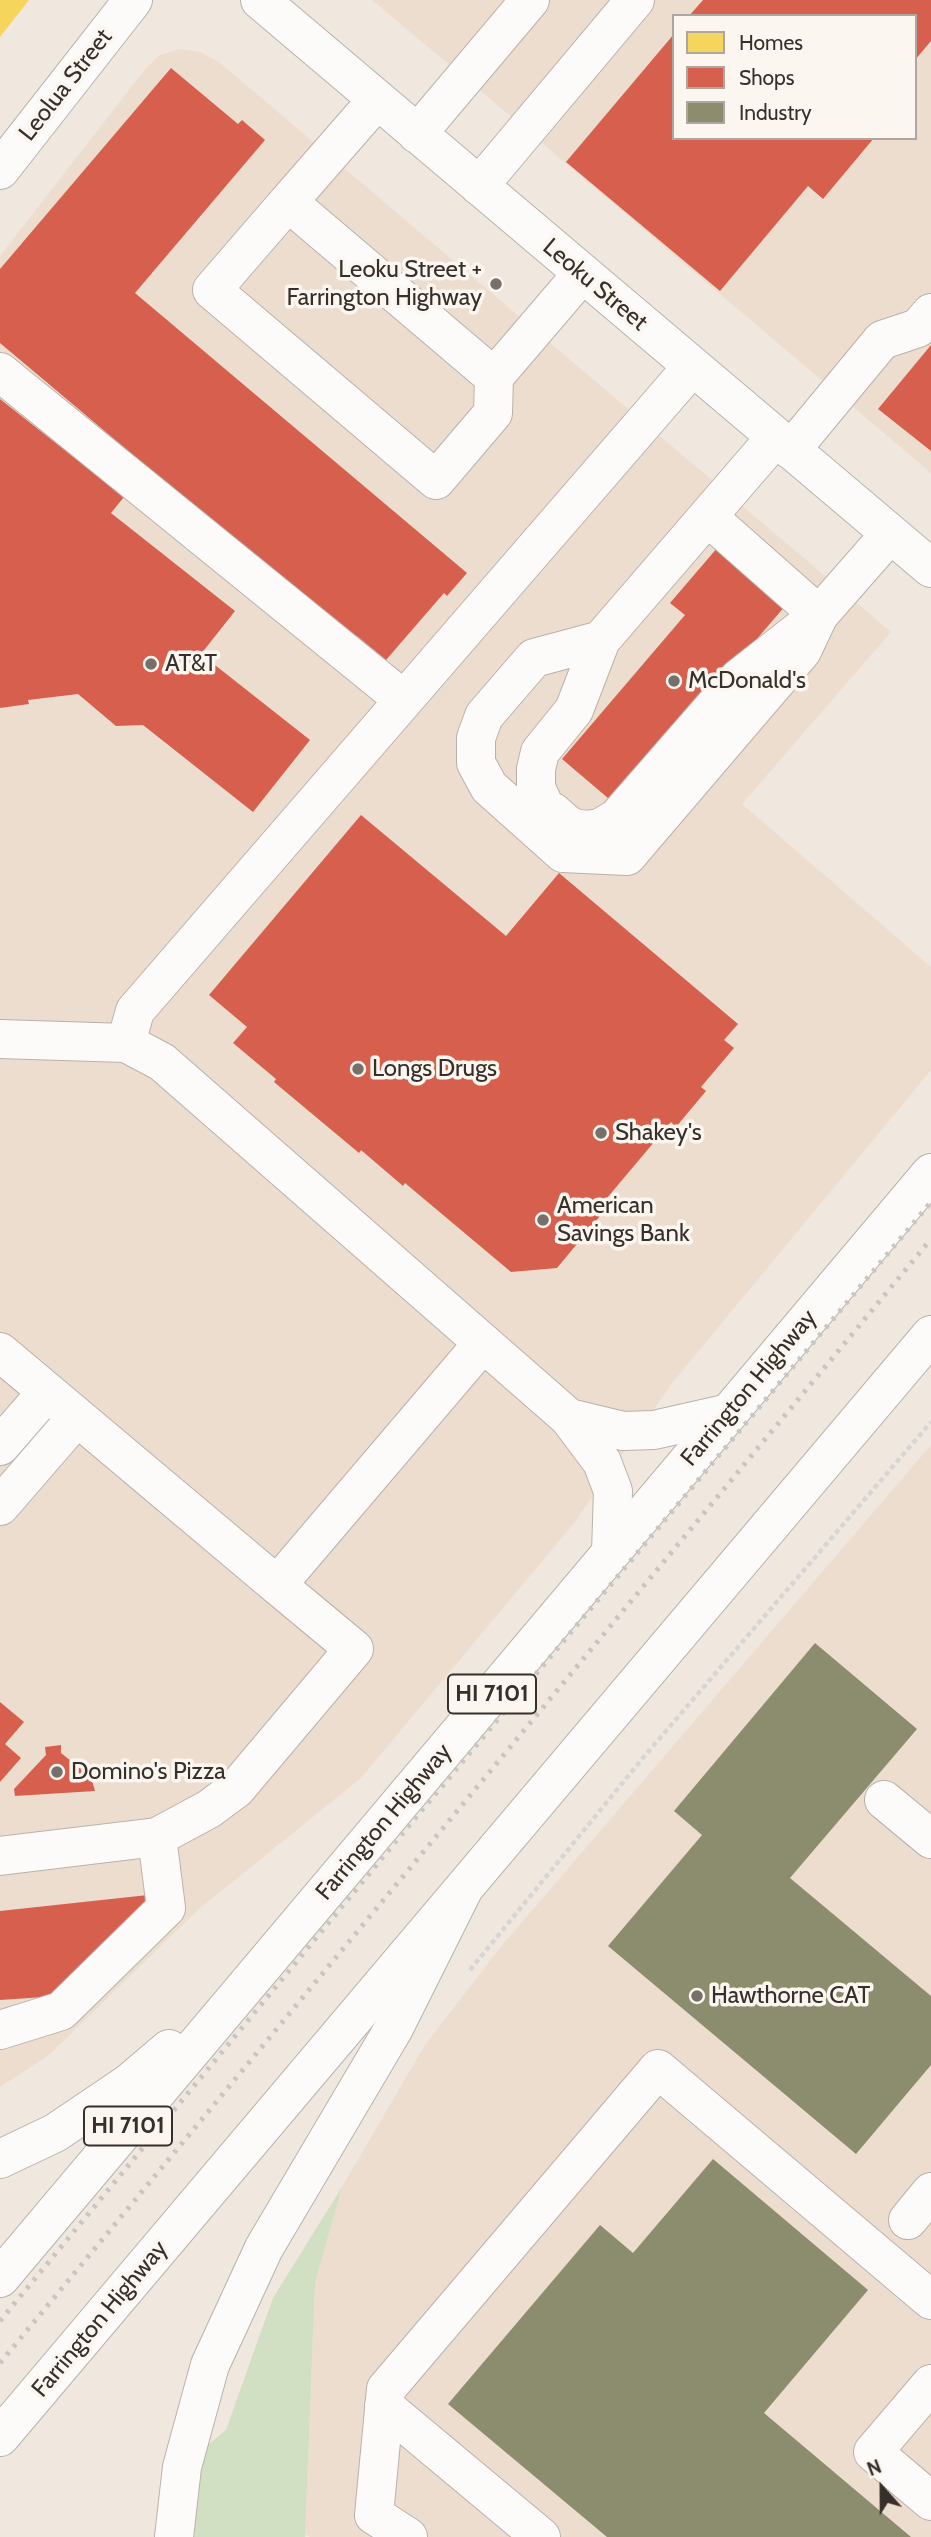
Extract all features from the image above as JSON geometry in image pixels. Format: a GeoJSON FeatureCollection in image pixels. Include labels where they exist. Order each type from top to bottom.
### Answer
{"type":"FeatureCollection","features":[{"type":"Feature","properties":{"kind":"main road","name":"Leolua Street"},"geometry":{"type":"LineString","coordinates":[[0,170],[132,0]]}},
{"type":"Feature","properties":{"kind":"main road","name":"Leoku Street"},"geometry":{"type":"LineString","coordinates":[[260,0],[783,443],[917,548]]}},
{"type":"Feature","properties":{"kind":"main road"},"geometry":{"type":"LineString","coordinates":[[418,134],[530,0]]}},
{"type":"Feature","properties":{"kind":"main road"},"geometry":{"type":"LineString","coordinates":[[479,186],[635,0]]}},
{"type":"Feature","properties":{"kind":"main road"},"geometry":{"type":"LineString","coordinates":[[377,100],[212,290],[436,480],[493,413],[494,377],[582,274]]}},
{"type":"Feature","properties":{"kind":"main road"},"geometry":{"type":"LineString","coordinates":[[288,202],[494,377]]}},
{"type":"Feature","properties":{"kind":"main road"},"geometry":{"type":"LineString","coordinates":[[917,548],[819,615],[739,678],[617,818],[600,828],[570,827],[543,803],[536,788],[540,752],[574,710],[601,640],[708,517],[883,340],[918,328],[931,313]]}},
{"type":"Feature","properties":{"kind":"main road"},"geometry":{"type":"LineString","coordinates":[[126,1043],[135,1010],[692,367]]}},
{"type":"Feature","properties":{"kind":"main road"},"geometry":{"type":"LineString","coordinates":[[0,372],[404,700]]}},
{"type":"Feature","properties":{"kind":"main road"},"geometry":{"type":"LineString","coordinates":[[708,517],[819,615]]}},
{"type":"Feature","properties":{"kind":"main road"},"geometry":{"type":"LineString","coordinates":[[601,640],[534,659],[484,716],[476,738],[476,762],[489,788],[563,853],[627,856],[802,651],[819,615]]}},
{"type":"Feature","properties":{"kind":"main road"},"geometry":{"type":"LineString","coordinates":[[0,1039],[126,1043],[162,1062],[569,1418],[602,1462],[613,1491],[611,1552]]}},
{"type":"Feature","properties":{"kind":"main road","name":"Farrington Highway"},"geometry":{"type":"LineString","coordinates":[[0,2278],[931,1173]]}},
{"type":"Feature","properties":{"kind":"main road","name":"Farrington Highway"},"geometry":{"type":"LineString","coordinates":[[0,2437],[931,1335]]}},
{"type":"Feature","properties":{"kind":"main road"},"geometry":{"type":"LineString","coordinates":[[277,1585],[483,1343]]}},
{"type":"Feature","properties":{"kind":"main road"},"geometry":{"type":"LineString","coordinates":[[0,1352],[354,1649],[236,1789],[209,1809],[157,1837],[0,1856]]}},
{"type":"Feature","properties":{"kind":"main road"},"geometry":{"type":"LineString","coordinates":[[0,1446],[47,1392]]}},
{"type":"Feature","properties":{"kind":"main road"},"geometry":{"type":"LineString","coordinates":[[569,1418],[623,1431],[654,1430],[729,1413]]}},
{"type":"Feature","properties":{"kind":"main road"},"geometry":{"type":"LineString","coordinates":[[0,1506],[78,1417]]}},
{"type":"Feature","properties":{"kind":"main road"},"geometry":{"type":"LineString","coordinates":[[884,1800],[931,1839]]}},
{"type":"Feature","properties":{"kind":"main road"},"geometry":{"type":"LineString","coordinates":[[11,2023],[61,2011],[166,1908],[157,1837]]}},
{"type":"Feature","properties":{"kind":"main road"},"geometry":{"type":"LineString","coordinates":[[174,2537],[182,2467],[210,2365],[264,2248],[394,2028],[463,1890]]}},
{"type":"Feature","properties":{"kind":"main road"},"geometry":{"type":"LineString","coordinates":[[0,2159],[55,2133],[129,2083],[255,1975]]}},
{"type":"Feature","properties":{"kind":"main road"},"geometry":{"type":"LineString","coordinates":[[408,2537],[374,2515],[386,2389],[658,2070],[931,2300]]}},
{"type":"Feature","properties":{"kind":"main road"},"geometry":{"type":"LineString","coordinates":[[931,2384],[873,2452],[931,2501]]}},
{"type":"Feature","properties":{"kind":"main road"},"geometry":{"type":"LineString","coordinates":[[384,2406],[541,2537]]}},
{"type":"Feature","properties":{"kind":"path"},"geometry":{"type":"LineString","coordinates":[[467,1974],[642,1759],[931,1422]]}},
{"type":"Feature","properties":{"kind":"shaded area"},"geometry":{"type":"Polygon","coordinates":[[[372,0],[931,0],[931,473],[483,93],[372,0]]]}},
{"type":"Feature","properties":{"kind":"shaded area"},"geometry":{"type":"Polygon","coordinates":[[[180,49],[200,52],[219,62],[891,632],[742,804],[931,967],[931,1070],[673,1382],[574,1523],[361,1778],[199,1909],[49,2055],[0,2087],[0,256],[146,68],[160,55],[180,49]]]}},
{"type":"Feature","properties":{"kind":"shaded area","name":"Hawthorne CAT"},"geometry":{"type":"Polygon","coordinates":[[[931,1445],[931,2537],[310,2537],[305,2534],[315,2283],[342,2187],[425,2045],[500,1948],[931,1445]]]}},
{"type":"Feature","properties":{"kind":"green space"},"geometry":{"type":"Polygon","coordinates":[[[342,2187],[315,2283],[305,2537],[193,2537],[202,2450],[226,2430],[273,2298],[342,2187]]]}},
{"type":"Feature","properties":{"kind":"building: Homes"},"geometry":{"type":"Polygon","coordinates":[[[0,0],[29,0],[0,37],[0,0]]]}},
{"type":"Feature","properties":{"kind":"building: Shops"},"geometry":{"type":"Polygon","coordinates":[[[703,0],[931,0],[931,41],[917,58],[917,14],[691,14],[703,0]]]}},
{"type":"Feature","properties":{"kind":"building: Shops"},"geometry":{"type":"Polygon","coordinates":[[[672,36],[672,140],[872,140],[823,199],[808,186],[720,291],[566,162],[672,36]]]}},
{"type":"Feature","properties":{"kind":"building: Shops"},"geometry":{"type":"Polygon","coordinates":[[[171,68],[238,124],[242,120],[265,140],[135,293],[467,573],[447,596],[444,593],[386,660],[357,636],[353,640],[0,343],[0,269],[171,68]]]}},
{"type":"Feature","properties":{"kind":"building: Shops"},"geometry":{"type":"Polygon","coordinates":[[[931,345],[931,451],[878,409],[931,345]]]}},
{"type":"Feature","properties":{"kind":"building: Shops"},"geometry":{"type":"Polygon","coordinates":[[[0,399],[124,497],[111,513],[235,611],[201,654],[310,740],[253,812],[143,725],[116,726],[78,694],[28,700],[29,704],[0,708],[0,399]]]}},
{"type":"Feature","properties":{"kind":"building: Shops","name":"McDonald's"},"geometry":{"type":"Polygon","coordinates":[[[718,547],[786,605],[615,804],[562,759],[685,615],[670,603],[718,547]]]}},
{"type":"Feature","properties":{"kind":"building: Shops"},"geometry":{"type":"Polygon","coordinates":[[[361,815],[506,936],[559,873],[738,1024],[724,1040],[734,1048],[701,1087],[706,1091],[676,1127],[671,1122],[596,1211],[601,1215],[557,1268],[511,1272],[405,1183],[403,1186],[361,1150],[359,1153],[274,1082],[276,1079],[233,1043],[247,1027],[209,995],[361,815]]]}},
{"type":"Feature","properties":{"kind":"building: Shops"},"geometry":{"type":"Polygon","coordinates":[[[0,1702],[24,1722],[5,1744],[21,1758],[0,1782],[0,1702]]]}},
{"type":"Feature","properties":{"kind":"building: Shops"},"geometry":{"type":"Polygon","coordinates":[[[61,1745],[61,1753],[91,1777],[95,1791],[15,1796],[14,1789],[46,1755],[45,1747],[61,1745]]]}},
{"type":"Feature","properties":{"kind":"building: Shops"},"geometry":{"type":"Polygon","coordinates":[[[148,1895],[150,1907],[59,1996],[0,2000],[0,1911],[148,1895]]]}},
{"type":"Feature","properties":{"kind":"building: Industry"},"geometry":{"type":"Polygon","coordinates":[[[815,1643],[917,1729],[790,1878],[931,1996],[931,2065],[856,2154],[608,1946],[702,1835],[674,1811],[815,1643]]]}},
{"type":"Feature","properties":{"kind":"building: Industry"},"geometry":{"type":"Polygon","coordinates":[[[713,2159],[868,2290],[764,2413],[911,2537],[607,2537],[448,2404],[600,2225],[633,2253],[713,2159]]]}},
{"type":"Feature","properties":{"kind":"railway"},"geometry":{"type":"LineString","coordinates":[[0,2321],[392,1846],[931,1202]]}},
{"type":"Feature","properties":{"kind":"railway"},"geometry":{"type":"LineString","coordinates":[[0,2363],[931,1239]]}},
{"type":"Feature","properties":{"kind":"place","name":"Leoku Street + Farrington Highway"},"geometry":{"type":"Point","coordinates":[496,284]}},
{"type":"Feature","properties":{"kind":"place","name":"AT&T"},"geometry":{"type":"Point","coordinates":[151,664]}},
{"type":"Feature","properties":{"kind":"place","name":"McDonald's"},"geometry":{"type":"Point","coordinates":[674,681]}},
{"type":"Feature","properties":{"kind":"place","name":"Longs Drugs"},"geometry":{"type":"Point","coordinates":[358,1069]}},
{"type":"Feature","properties":{"kind":"place","name":"Shakey's"},"geometry":{"type":"Point","coordinates":[601,1133]}},
{"type":"Feature","properties":{"kind":"place","name":"American Savings Bank"},"geometry":{"type":"Point","coordinates":[543,1220]}},
{"type":"Feature","properties":{"kind":"place","name":"Domino's Pizza"},"geometry":{"type":"Point","coordinates":[57,1772]}},
{"type":"Feature","properties":{"kind":"place","name":"Hawthorne CAT"},"geometry":{"type":"Point","coordinates":[697,1996]}}]}
